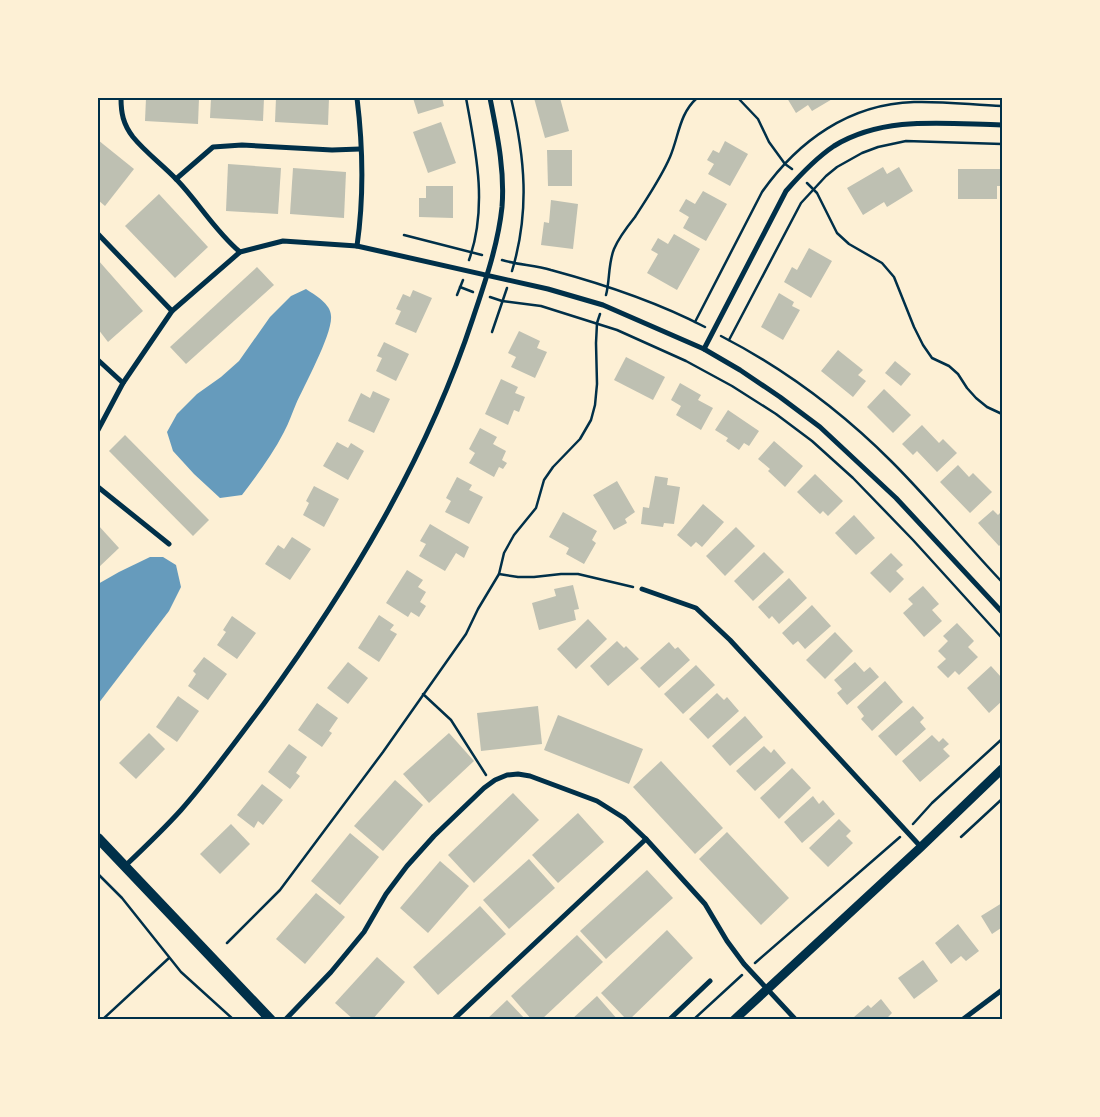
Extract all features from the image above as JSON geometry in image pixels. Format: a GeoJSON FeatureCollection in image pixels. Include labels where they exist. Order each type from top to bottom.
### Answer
{"type":"FeatureCollection","features":[{"type":"Feature","properties":{"kind":"main road"},"geometry":{"type":"LineString","coordinates":[[98,838],[271,1020]]}},
{"type":"Feature","properties":{"kind":"street"},"geometry":{"type":"LineString","coordinates":[[121,98],[121,114],[132,136],[158,164],[176,179],[224,238],[240,252]]}},
{"type":"Feature","properties":{"kind":"street"},"geometry":{"type":"LineString","coordinates":[[357,98],[363,177],[362,213],[357,246]]}},
{"type":"Feature","properties":{"kind":"street"},"geometry":{"type":"LineString","coordinates":[[124,866],[180,811],[287,672],[336,600],[388,510],[429,429],[460,358],[497,238],[502,205],[499,141],[490,98]]}},
{"type":"Feature","properties":{"kind":"street"},"geometry":{"type":"LineString","coordinates":[[704,349],[786,191],[800,175],[834,146],[857,135],[901,124],[1002,125]]}},
{"type":"Feature","properties":{"kind":"street"},"geometry":{"type":"LineString","coordinates":[[176,179],[212,147],[242,145],[332,150],[360,149]]}},
{"type":"Feature","properties":{"kind":"street"},"geometry":{"type":"LineString","coordinates":[[98,234],[172,311]]}},
{"type":"Feature","properties":{"kind":"street"},"geometry":{"type":"LineString","coordinates":[[98,430],[123,383],[172,311],[240,252],[282,241],[357,246],[509,280],[603,305],[704,349],[772,392],[820,427],[896,498],[1002,612]]}},
{"type":"Feature","properties":{"kind":"street"},"geometry":{"type":"LineString","coordinates":[[98,360],[123,383]]}},
{"type":"Feature","properties":{"kind":"street"},"geometry":{"type":"LineString","coordinates":[[98,488],[169,544]]}},
{"type":"Feature","properties":{"kind":"street"},"geometry":{"type":"LineString","coordinates":[[642,589],[696,608],[737,648],[921,847]]}},
{"type":"Feature","properties":{"kind":"street"},"geometry":{"type":"LineString","coordinates":[[734,1020],[921,847],[1002,769]]}},
{"type":"Feature","properties":{"kind":"street"},"geometry":{"type":"LineString","coordinates":[[285,1020],[331,972],[364,932],[386,894],[407,866],[454,816],[491,783],[507,775],[518,774],[530,776],[597,802],[624,818],[646,839],[705,904],[727,941],[748,968],[796,1020]]}},
{"type":"Feature","properties":{"kind":"street"},"geometry":{"type":"LineString","coordinates":[[452,1020],[646,839]]}},
{"type":"Feature","properties":{"kind":"street"},"geometry":{"type":"LineString","coordinates":[[669,1020],[710,981]]}},
{"type":"Feature","properties":{"kind":"street"},"geometry":{"type":"LineString","coordinates":[[962,1020],[1002,990]]}},
{"type":"Feature","properties":{"kind":"path"},"geometry":{"type":"LineString","coordinates":[[457,294],[471,253],[479,211],[477,154],[466,98]]}},
{"type":"Feature","properties":{"kind":"path"},"geometry":{"type":"LineString","coordinates":[[492,332],[509,280],[522,229],[525,186],[521,143],[511,98]]}},
{"type":"Feature","properties":{"kind":"path"},"geometry":{"type":"LineString","coordinates":[[227,943],[280,890],[383,752],[466,634],[478,609],[499,574],[504,553],[514,535],[536,508],[544,480],[553,467],[580,439],[591,420],[598,384],[597,323],[608,287],[609,266],[614,248],[660,176],[671,156],[682,117],[691,103],[697,98]]}},
{"type":"Feature","properties":{"kind":"path"},"geometry":{"type":"LineString","coordinates":[[738,98],[758,119],[769,142],[786,164],[813,189],[830,217],[837,233],[849,244],[882,263],[894,277],[914,327],[932,358],[949,366],[958,374],[967,388],[986,407],[1002,414]]}},
{"type":"Feature","properties":{"kind":"path"},"geometry":{"type":"LineString","coordinates":[[695,322],[762,192],[775,174],[814,136],[851,115],[913,102],[1002,106]]}},
{"type":"Feature","properties":{"kind":"path"},"geometry":{"type":"LineString","coordinates":[[729,340],[801,202],[826,176],[846,160],[878,147],[906,141],[1002,144]]}},
{"type":"Feature","properties":{"kind":"path"},"geometry":{"type":"LineString","coordinates":[[460,287],[502,300],[541,306],[597,323],[660,348],[732,386],[776,414],[812,441],[865,490],[1002,638]]}},
{"type":"Feature","properties":{"kind":"path"},"geometry":{"type":"LineString","coordinates":[[499,574],[518,577],[578,574],[642,589]]}},
{"type":"Feature","properties":{"kind":"path"},"geometry":{"type":"LineString","coordinates":[[423,694],[451,720],[462,734],[491,783]]}},
{"type":"Feature","properties":{"kind":"path"},"geometry":{"type":"LineString","coordinates":[[693,1020],[748,968],[906,831],[932,803],[1002,739]]}},
{"type":"Feature","properties":{"kind":"path"},"geometry":{"type":"LineString","coordinates":[[961,837],[1002,799]]}},
{"type":"Feature","properties":{"kind":"path"},"geometry":{"type":"LineString","coordinates":[[98,874],[122,898],[181,972],[234,1020]]}},
{"type":"Feature","properties":{"kind":"path"},"geometry":{"type":"LineString","coordinates":[[102,1020],[169,958]]}},
{"type":"Feature","properties":{"kind":"water"},"geometry":{"type":"Polygon","coordinates":[[[306,289],[322,300],[330,312],[328,334],[323,347],[286,429],[275,448],[242,495],[220,498],[173,451],[167,432],[177,414],[197,394],[239,361],[270,317],[291,296],[306,289]]]}},
{"type":"Feature","properties":{"kind":"water"},"geometry":{"type":"Polygon","coordinates":[[[150,557],[163,557],[176,565],[181,587],[169,611],[98,704],[98,584],[150,557]]]}},
{"type":"Feature","properties":{"kind":"building"},"geometry":{"type":"Polygon","coordinates":[[[146,98],[199,98],[198,124],[145,121],[146,98]]]}},
{"type":"Feature","properties":{"kind":"building"},"geometry":{"type":"Polygon","coordinates":[[[211,98],[264,98],[263,121],[210,118],[211,98]]]}},
{"type":"Feature","properties":{"kind":"building"},"geometry":{"type":"Polygon","coordinates":[[[276,98],[329,98],[328,125],[275,122],[276,98]]]}},
{"type":"Feature","properties":{"kind":"building"},"geometry":{"type":"Polygon","coordinates":[[[413,98],[442,98],[444,106],[418,114],[413,98]]]}},
{"type":"Feature","properties":{"kind":"building"},"geometry":{"type":"Polygon","coordinates":[[[534,98],[560,98],[569,131],[545,138],[534,98]]]}},
{"type":"Feature","properties":{"kind":"building"},"geometry":{"type":"Polygon","coordinates":[[[787,98],[834,98],[812,111],[808,105],[796,113],[787,98]]]}},
{"type":"Feature","properties":{"kind":"building"},"geometry":{"type":"Polygon","coordinates":[[[441,122],[456,163],[428,173],[413,132],[441,122]]]}},
{"type":"Feature","properties":{"kind":"building"},"geometry":{"type":"Polygon","coordinates":[[[98,140],[134,169],[105,206],[98,200],[98,140]]]}},
{"type":"Feature","properties":{"kind":"building"},"geometry":{"type":"Polygon","coordinates":[[[725,141],[748,154],[730,186],[708,174],[714,164],[707,160],[713,150],[719,153],[725,141]]]}},
{"type":"Feature","properties":{"kind":"building"},"geometry":{"type":"Polygon","coordinates":[[[547,150],[572,150],[572,186],[548,186],[547,150]]]}},
{"type":"Feature","properties":{"kind":"building"},"geometry":{"type":"Polygon","coordinates":[[[228,164],[281,168],[278,214],[226,211],[228,164]]]}},
{"type":"Feature","properties":{"kind":"building"},"geometry":{"type":"Polygon","coordinates":[[[883,167],[887,174],[899,167],[913,191],[887,207],[884,202],[863,215],[847,188],[883,167]]]}},
{"type":"Feature","properties":{"kind":"building"},"geometry":{"type":"Polygon","coordinates":[[[293,168],[346,172],[344,218],[290,214],[293,168]]]}},
{"type":"Feature","properties":{"kind":"building"},"geometry":{"type":"Polygon","coordinates":[[[958,169],[1002,169],[1002,186],[997,186],[997,199],[958,199],[958,169]]]}},
{"type":"Feature","properties":{"kind":"building"},"geometry":{"type":"Polygon","coordinates":[[[426,186],[453,186],[453,218],[419,217],[419,198],[426,198],[426,186]]]}},
{"type":"Feature","properties":{"kind":"building"},"geometry":{"type":"Polygon","coordinates":[[[703,191],[727,204],[706,241],[683,228],[689,217],[679,211],[686,199],[695,204],[703,191]]]}},
{"type":"Feature","properties":{"kind":"building"},"geometry":{"type":"Polygon","coordinates":[[[159,194],[208,247],[175,278],[125,226],[159,194]]]}},
{"type":"Feature","properties":{"kind":"building"},"geometry":{"type":"Polygon","coordinates":[[[551,200],[578,204],[573,249],[541,245],[544,222],[549,223],[551,200]]]}},
{"type":"Feature","properties":{"kind":"building"},"geometry":{"type":"Polygon","coordinates":[[[674,234],[700,249],[677,290],[647,273],[658,254],[651,250],[658,238],[668,244],[674,234]]]}},
{"type":"Feature","properties":{"kind":"building"},"geometry":{"type":"Polygon","coordinates":[[[809,248],[832,261],[811,298],[784,282],[792,267],[797,270],[809,248]]]}},
{"type":"Feature","properties":{"kind":"building"},"geometry":{"type":"Polygon","coordinates":[[[98,260],[143,311],[108,342],[98,329],[98,260]]]}},
{"type":"Feature","properties":{"kind":"building"},"geometry":{"type":"Polygon","coordinates":[[[257,267],[274,285],[186,364],[170,347],[257,267]]]}},
{"type":"Feature","properties":{"kind":"building"},"geometry":{"type":"Polygon","coordinates":[[[413,290],[432,298],[416,333],[395,324],[401,311],[396,309],[403,294],[410,297],[413,290]]]}},
{"type":"Feature","properties":{"kind":"building"},"geometry":{"type":"Polygon","coordinates":[[[779,293],[794,302],[792,306],[800,310],[783,340],[761,327],[779,293]]]}},
{"type":"Feature","properties":{"kind":"building"},"geometry":{"type":"Polygon","coordinates":[[[519,331],[540,341],[537,348],[547,352],[535,378],[511,367],[516,357],[508,353],[519,331]]]}},
{"type":"Feature","properties":{"kind":"building"},"geometry":{"type":"Polygon","coordinates":[[[384,342],[409,354],[396,381],[376,371],[382,358],[377,356],[384,342]]]}},
{"type":"Feature","properties":{"kind":"building"},"geometry":{"type":"Polygon","coordinates":[[[838,350],[863,370],[858,375],[866,381],[853,397],[821,371],[838,350]]]}},
{"type":"Feature","properties":{"kind":"building"},"geometry":{"type":"Polygon","coordinates":[[[626,357],[665,377],[653,400],[614,380],[626,357]]]}},
{"type":"Feature","properties":{"kind":"building"},"geometry":{"type":"Polygon","coordinates":[[[895,361],[911,374],[901,386],[885,373],[895,361]]]}},
{"type":"Feature","properties":{"kind":"building"},"geometry":{"type":"Polygon","coordinates":[[[501,379],[518,387],[515,393],[525,397],[519,412],[514,410],[508,425],[485,414],[501,379]]]}},
{"type":"Feature","properties":{"kind":"building"},"geometry":{"type":"Polygon","coordinates":[[[680,383],[701,395],[698,400],[713,408],[701,430],[676,415],[681,406],[671,400],[680,383]]]}},
{"type":"Feature","properties":{"kind":"building"},"geometry":{"type":"Polygon","coordinates":[[[884,389],[911,415],[893,433],[867,407],[884,389]]]}},
{"type":"Feature","properties":{"kind":"building"},"geometry":{"type":"Polygon","coordinates":[[[373,391],[390,399],[374,433],[348,421],[361,393],[370,398],[373,391]]]}},
{"type":"Feature","properties":{"kind":"building"},"geometry":{"type":"Polygon","coordinates":[[[728,410],[759,431],[749,446],[744,443],[739,450],[726,441],[728,438],[715,430],[728,410]]]}},
{"type":"Feature","properties":{"kind":"building"},"geometry":{"type":"Polygon","coordinates":[[[922,425],[939,443],[943,439],[957,453],[937,472],[917,451],[913,455],[902,444],[922,425]]]}},
{"type":"Feature","properties":{"kind":"building"},"geometry":{"type":"Polygon","coordinates":[[[480,428],[497,437],[493,444],[506,451],[502,460],[507,463],[503,469],[499,467],[494,477],[469,463],[475,453],[469,449],[480,428]]]}},
{"type":"Feature","properties":{"kind":"building"},"geometry":{"type":"Polygon","coordinates":[[[125,435],[209,520],[193,536],[109,451],[125,435]]]}},
{"type":"Feature","properties":{"kind":"building"},"geometry":{"type":"Polygon","coordinates":[[[774,441],[803,466],[785,487],[768,471],[770,469],[758,459],[774,441]]]}},
{"type":"Feature","properties":{"kind":"building"},"geometry":{"type":"Polygon","coordinates":[[[337,442],[348,448],[351,443],[364,451],[348,480],[323,466],[337,442]]]}},
{"type":"Feature","properties":{"kind":"building"},"geometry":{"type":"Polygon","coordinates":[[[958,465],[969,477],[973,473],[992,492],[970,513],[940,482],[958,465]]]}},
{"type":"Feature","properties":{"kind":"building"},"geometry":{"type":"Polygon","coordinates":[[[815,474],[843,501],[828,516],[823,511],[820,514],[797,492],[815,474]]]}},
{"type":"Feature","properties":{"kind":"building"},"geometry":{"type":"Polygon","coordinates":[[[655,476],[668,478],[667,485],[680,487],[674,524],[664,523],[663,527],[641,524],[643,507],[649,508],[655,476]]]}},
{"type":"Feature","properties":{"kind":"building"},"geometry":{"type":"Polygon","coordinates":[[[457,477],[472,485],[469,490],[483,497],[469,524],[445,512],[451,501],[446,498],[457,477]]]}},
{"type":"Feature","properties":{"kind":"building"},"geometry":{"type":"Polygon","coordinates":[[[617,481],[635,512],[625,519],[627,523],[614,530],[593,495],[617,481]]]}},
{"type":"Feature","properties":{"kind":"building"},"geometry":{"type":"Polygon","coordinates":[[[314,486],[339,499],[324,527],[303,515],[309,503],[306,501],[314,486]]]}},
{"type":"Feature","properties":{"kind":"building"},"geometry":{"type":"Polygon","coordinates":[[[703,504],[724,522],[702,547],[696,542],[691,547],[677,535],[703,504]]]}},
{"type":"Feature","properties":{"kind":"building"},"geometry":{"type":"Polygon","coordinates":[[[993,510],[998,515],[1002,511],[1002,543],[999,546],[978,523],[993,510]]]}},
{"type":"Feature","properties":{"kind":"building"},"geometry":{"type":"Polygon","coordinates":[[[563,512],[597,531],[592,540],[596,543],[584,564],[566,554],[569,548],[549,537],[563,512]]]}},
{"type":"Feature","properties":{"kind":"building"},"geometry":{"type":"Polygon","coordinates":[[[854,515],[875,538],[856,555],[835,533],[854,515]]]}},
{"type":"Feature","properties":{"kind":"building"},"geometry":{"type":"Polygon","coordinates":[[[430,524],[469,547],[464,558],[456,553],[445,571],[419,556],[426,544],[420,541],[430,524]]]}},
{"type":"Feature","properties":{"kind":"building"},"geometry":{"type":"Polygon","coordinates":[[[98,525],[119,548],[98,568],[98,525]]]}},
{"type":"Feature","properties":{"kind":"building"},"geometry":{"type":"Polygon","coordinates":[[[736,527],[755,546],[725,576],[706,556],[736,527]]]}},
{"type":"Feature","properties":{"kind":"building"},"geometry":{"type":"Polygon","coordinates":[[[292,537],[311,549],[290,580],[265,564],[278,545],[284,549],[292,537]]]}},
{"type":"Feature","properties":{"kind":"building"},"geometry":{"type":"Polygon","coordinates":[[[764,552],[784,572],[753,601],[734,581],[764,552]]]}},
{"type":"Feature","properties":{"kind":"building"},"geometry":{"type":"Polygon","coordinates":[[[891,553],[903,565],[896,571],[904,579],[890,593],[870,573],[891,553]]]}},
{"type":"Feature","properties":{"kind":"building"},"geometry":{"type":"Polygon","coordinates":[[[407,570],[423,580],[418,587],[426,592],[420,602],[426,606],[419,617],[411,612],[408,617],[386,603],[407,570]]]}},
{"type":"Feature","properties":{"kind":"building"},"geometry":{"type":"Polygon","coordinates":[[[789,578],[807,598],[779,624],[772,616],[769,619],[758,607],[789,578]]]}},
{"type":"Feature","properties":{"kind":"building"},"geometry":{"type":"Polygon","coordinates":[[[573,585],[579,609],[574,610],[576,620],[539,630],[532,603],[556,596],[554,589],[573,585]]]}},
{"type":"Feature","properties":{"kind":"building"},"geometry":{"type":"Polygon","coordinates":[[[923,586],[939,604],[932,610],[942,621],[924,637],[903,613],[913,604],[908,599],[923,586]]]}},
{"type":"Feature","properties":{"kind":"building"},"geometry":{"type":"Polygon","coordinates":[[[812,605],[831,626],[805,649],[798,641],[793,645],[782,633],[812,605]]]}},
{"type":"Feature","properties":{"kind":"building"},"geometry":{"type":"Polygon","coordinates":[[[379,615],[394,625],[390,630],[397,634],[379,662],[358,648],[379,615]]]}},
{"type":"Feature","properties":{"kind":"building"},"geometry":{"type":"Polygon","coordinates":[[[232,616],[256,633],[237,659],[217,645],[226,632],[223,630],[232,616]]]}},
{"type":"Feature","properties":{"kind":"building"},"geometry":{"type":"Polygon","coordinates":[[[588,619],[607,639],[576,669],[557,649],[588,619]]]}},
{"type":"Feature","properties":{"kind":"building"},"geometry":{"type":"Polygon","coordinates":[[[957,623],[974,641],[968,647],[978,657],[959,675],[955,671],[948,678],[937,667],[946,659],[938,651],[948,641],[943,636],[957,623]]]}},
{"type":"Feature","properties":{"kind":"building"},"geometry":{"type":"Polygon","coordinates":[[[835,632],[853,651],[825,679],[806,660],[835,632]]]}},
{"type":"Feature","properties":{"kind":"building"},"geometry":{"type":"Polygon","coordinates":[[[617,641],[624,648],[626,646],[639,659],[608,686],[590,666],[617,641]]]}},
{"type":"Feature","properties":{"kind":"building"},"geometry":{"type":"Polygon","coordinates":[[[669,642],[675,649],[678,647],[690,660],[659,688],[640,668],[669,642]]]}},
{"type":"Feature","properties":{"kind":"building"},"geometry":{"type":"Polygon","coordinates":[[[204,657],[227,674],[208,700],[188,686],[196,674],[193,671],[204,657]]]}},
{"type":"Feature","properties":{"kind":"building"},"geometry":{"type":"Polygon","coordinates":[[[348,662],[368,678],[348,704],[327,688],[348,662]]]}},
{"type":"Feature","properties":{"kind":"building"},"geometry":{"type":"Polygon","coordinates":[[[855,662],[864,672],[870,667],[879,677],[847,705],[837,693],[842,689],[834,680],[855,662]]]}},
{"type":"Feature","properties":{"kind":"building"},"geometry":{"type":"Polygon","coordinates":[[[696,665],[715,685],[683,714],[664,694],[696,665]]]}},
{"type":"Feature","properties":{"kind":"building"},"geometry":{"type":"Polygon","coordinates":[[[991,666],[1002,676],[1002,701],[989,713],[967,688],[991,666]]]}},
{"type":"Feature","properties":{"kind":"building"},"geometry":{"type":"Polygon","coordinates":[[[885,681],[903,702],[872,731],[861,719],[864,716],[857,707],[885,681]]]}},
{"type":"Feature","properties":{"kind":"building"},"geometry":{"type":"Polygon","coordinates":[[[717,693],[724,700],[727,697],[739,711],[708,739],[689,719],[717,693]]]}},
{"type":"Feature","properties":{"kind":"building"},"geometry":{"type":"Polygon","coordinates":[[[178,696],[199,711],[177,742],[156,727],[178,696]]]}},
{"type":"Feature","properties":{"kind":"building"},"geometry":{"type":"Polygon","coordinates":[[[317,703],[338,718],[329,731],[332,733],[322,747],[298,730],[317,703]]]}},
{"type":"Feature","properties":{"kind":"building"},"geometry":{"type":"Polygon","coordinates":[[[538,706],[542,744],[481,751],[477,713],[538,706]]]}},
{"type":"Feature","properties":{"kind":"building"},"geometry":{"type":"Polygon","coordinates":[[[913,706],[924,718],[920,722],[926,729],[896,756],[878,736],[913,706]]]}},
{"type":"Feature","properties":{"kind":"building"},"geometry":{"type":"Polygon","coordinates":[[[558,715],[643,749],[629,784],[544,750],[558,715]]]}},
{"type":"Feature","properties":{"kind":"building"},"geometry":{"type":"Polygon","coordinates":[[[745,716],[763,737],[730,766],[712,746],[745,716]]]}},
{"type":"Feature","properties":{"kind":"building"},"geometry":{"type":"Polygon","coordinates":[[[149,733],[165,749],[136,779],[119,763],[149,733]]]}},
{"type":"Feature","properties":{"kind":"building"},"geometry":{"type":"Polygon","coordinates":[[[449,733],[474,761],[429,803],[403,774],[449,733]]]}},
{"type":"Feature","properties":{"kind":"building"},"geometry":{"type":"Polygon","coordinates":[[[932,735],[939,742],[943,738],[949,744],[943,749],[950,756],[920,782],[902,761],[932,735]]]}},
{"type":"Feature","properties":{"kind":"building"},"geometry":{"type":"Polygon","coordinates":[[[289,744],[307,757],[296,773],[300,776],[290,789],[268,772],[289,744]]]}},
{"type":"Feature","properties":{"kind":"building"},"geometry":{"type":"Polygon","coordinates":[[[764,746],[771,753],[774,749],[786,763],[755,791],[736,771],[764,746]]]}},
{"type":"Feature","properties":{"kind":"building"},"geometry":{"type":"Polygon","coordinates":[[[661,761],[723,828],[695,854],[633,787],[661,761]]]}},
{"type":"Feature","properties":{"kind":"building"},"geometry":{"type":"Polygon","coordinates":[[[792,768],[811,788],[779,819],[760,798],[792,768]]]}},
{"type":"Feature","properties":{"kind":"building"},"geometry":{"type":"Polygon","coordinates":[[[395,780],[423,805],[383,851],[354,826],[395,780]]]}},
{"type":"Feature","properties":{"kind":"building"},"geometry":{"type":"Polygon","coordinates":[[[262,784],[283,800],[263,825],[258,821],[254,828],[237,815],[262,784]]]}},
{"type":"Feature","properties":{"kind":"building"},"geometry":{"type":"Polygon","coordinates":[[[513,793],[539,820],[474,883],[448,855],[513,793]]]}},
{"type":"Feature","properties":{"kind":"building"},"geometry":{"type":"Polygon","coordinates":[[[813,796],[819,804],[823,800],[835,814],[802,843],[784,822],[813,796]]]}},
{"type":"Feature","properties":{"kind":"building"},"geometry":{"type":"Polygon","coordinates":[[[578,813],[604,842],[558,883],[532,855],[578,813]]]}},
{"type":"Feature","properties":{"kind":"building"},"geometry":{"type":"Polygon","coordinates":[[[839,819],[851,831],[846,836],[853,843],[828,867],[809,848],[839,819]]]}},
{"type":"Feature","properties":{"kind":"building"},"geometry":{"type":"Polygon","coordinates":[[[231,824],[250,844],[220,874],[200,854],[231,824]]]}},
{"type":"Feature","properties":{"kind":"building"},"geometry":{"type":"Polygon","coordinates":[[[727,832],[789,898],[761,925],[699,859],[727,832]]]}},
{"type":"Feature","properties":{"kind":"building"},"geometry":{"type":"Polygon","coordinates":[[[350,833],[379,857],[340,905],[311,881],[350,833]]]}},
{"type":"Feature","properties":{"kind":"building"},"geometry":{"type":"Polygon","coordinates":[[[529,859],[555,888],[509,929],[483,900],[529,859]]]}},
{"type":"Feature","properties":{"kind":"building"},"geometry":{"type":"Polygon","coordinates":[[[440,861],[469,886],[428,933],[400,908],[440,861]]]}},
{"type":"Feature","properties":{"kind":"building"},"geometry":{"type":"Polygon","coordinates":[[[647,870],[673,898],[606,959],[580,931],[647,870]]]}},
{"type":"Feature","properties":{"kind":"building"},"geometry":{"type":"Polygon","coordinates":[[[316,893],[345,917],[305,964],[276,939],[316,893]]]}},
{"type":"Feature","properties":{"kind":"building"},"geometry":{"type":"Polygon","coordinates":[[[1002,903],[1002,930],[1001,928],[992,934],[981,916],[1002,903]]]}},
{"type":"Feature","properties":{"kind":"building"},"geometry":{"type":"Polygon","coordinates":[[[480,906],[506,934],[438,995],[413,967],[480,906]]]}},
{"type":"Feature","properties":{"kind":"building"},"geometry":{"type":"Polygon","coordinates":[[[958,924],[979,951],[966,961],[961,956],[951,964],[935,943],[958,924]]]}},
{"type":"Feature","properties":{"kind":"building"},"geometry":{"type":"Polygon","coordinates":[[[667,930],[693,958],[627,1020],[601,993],[667,930]]]}},
{"type":"Feature","properties":{"kind":"building"},"geometry":{"type":"Polygon","coordinates":[[[577,935],[603,962],[541,1020],[532,1020],[511,996],[577,935]]]}},
{"type":"Feature","properties":{"kind":"building"},"geometry":{"type":"Polygon","coordinates":[[[377,957],[405,982],[372,1020],[354,1020],[335,1003],[377,957]]]}},
{"type":"Feature","properties":{"kind":"building"},"geometry":{"type":"Polygon","coordinates":[[[923,960],[938,981],[914,999],[898,978],[923,960]]]}},
{"type":"Feature","properties":{"kind":"building"},"geometry":{"type":"Polygon","coordinates":[[[597,996],[618,1020],[571,1020],[597,996]]]}},
{"type":"Feature","properties":{"kind":"building"},"geometry":{"type":"Polygon","coordinates":[[[881,999],[892,1013],[885,1020],[856,1020],[854,1017],[868,1005],[871,1008],[881,999]]]}},
{"type":"Feature","properties":{"kind":"building"},"geometry":{"type":"Polygon","coordinates":[[[507,1000],[526,1020],[486,1020],[507,1000]]]}}]}
